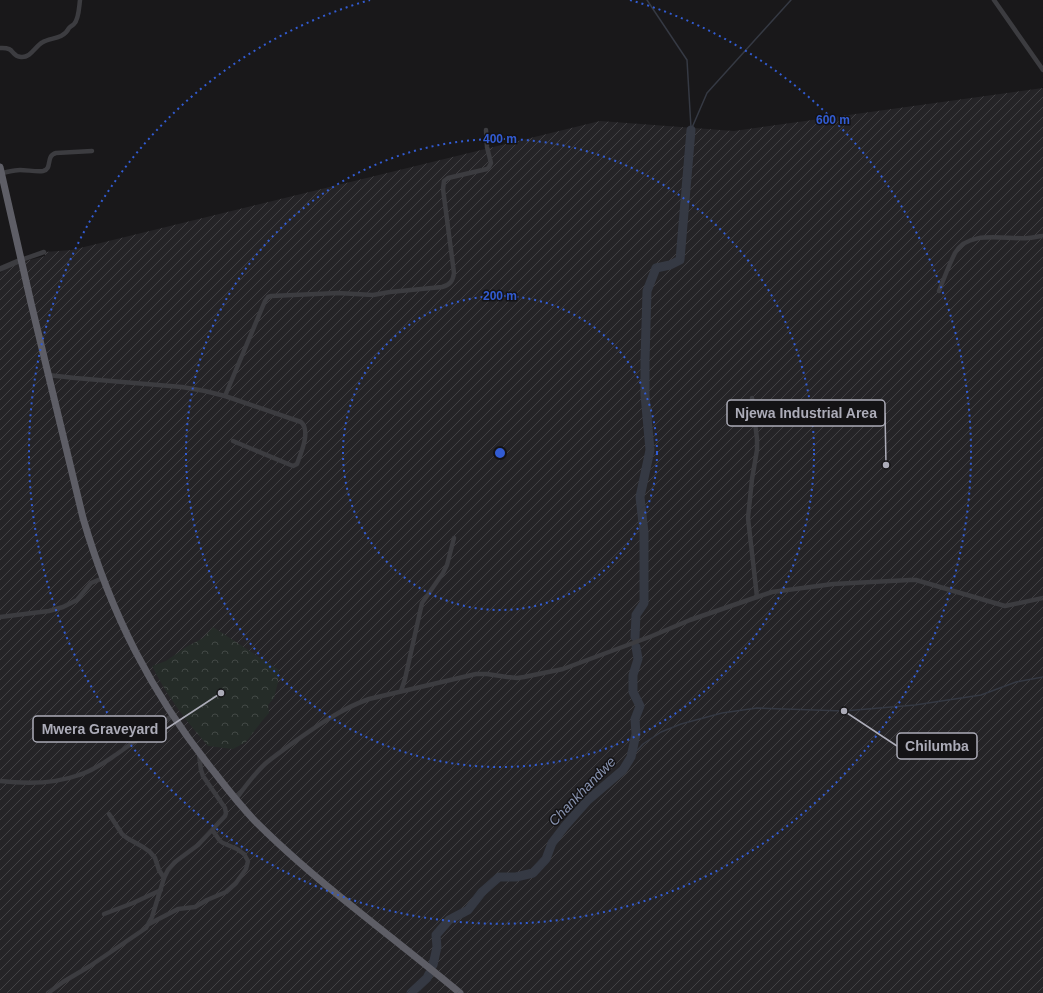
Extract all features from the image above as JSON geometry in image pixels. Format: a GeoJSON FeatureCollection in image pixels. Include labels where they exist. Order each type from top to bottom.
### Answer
{"type":"FeatureCollection","features":[{"type":"Feature","properties":{"kind":"highway"},"geometry":{"type":"LineString","coordinates":[[1,170],[48,375],[83,518],[103,578],[122,624],[151,681],[199,753],[255,821],[304,867],[460,993]]}},
{"type":"Feature","properties":{"kind":"street"},"geometry":{"type":"LineString","coordinates":[[0,48],[8,47],[15,55],[24,57],[42,42],[66,33],[74,24],[80,0]]}},
{"type":"Feature","properties":{"kind":"street"},"geometry":{"type":"LineString","coordinates":[[994,0],[1043,70]]}},
{"type":"Feature","properties":{"kind":"street"},"geometry":{"type":"LineString","coordinates":[[225,396],[268,297],[338,293],[373,295],[442,287],[452,281],[454,272],[443,189],[444,181],[448,178],[486,169],[490,166],[491,163],[487,147],[486,130]]}},
{"type":"Feature","properties":{"kind":"street"},"geometry":{"type":"LineString","coordinates":[[1,170],[43,171],[49,165],[52,154],[92,151]]}},
{"type":"Feature","properties":{"kind":"street"},"geometry":{"type":"LineString","coordinates":[[939,291],[955,253],[960,246],[969,241],[980,238],[1027,238],[1043,236]]}},
{"type":"Feature","properties":{"kind":"street"},"geometry":{"type":"LineString","coordinates":[[0,269],[44,252]]}},
{"type":"Feature","properties":{"kind":"street"},"geometry":{"type":"LineString","coordinates":[[48,375],[182,387],[205,391],[225,396],[301,422],[306,428],[304,443],[297,464],[293,466],[233,442]]}},
{"type":"Feature","properties":{"kind":"street"},"geometry":{"type":"LineString","coordinates":[[752,398],[757,444],[748,518],[757,596]]}},
{"type":"Feature","properties":{"kind":"street"},"geometry":{"type":"LineString","coordinates":[[401,692],[422,603],[447,565],[454,538]]}},
{"type":"Feature","properties":{"kind":"street"},"geometry":{"type":"LineString","coordinates":[[0,617],[49,611],[69,605],[77,600],[91,583],[103,578]]}},
{"type":"Feature","properties":{"kind":"street"},"geometry":{"type":"LineString","coordinates":[[236,799],[265,764],[308,732],[358,703],[369,699],[476,674],[516,678],[563,669],[757,596],[784,590],[833,584],[916,580],[1005,606],[1043,598]]}},
{"type":"Feature","properties":{"kind":"street"},"geometry":{"type":"LineString","coordinates":[[0,781],[40,783],[80,775],[94,768],[173,716]]}},
{"type":"Feature","properties":{"kind":"street"},"geometry":{"type":"LineString","coordinates":[[148,925],[152,917],[164,878],[175,862],[198,845],[225,816],[226,810],[203,776],[199,753]]}},
{"type":"Feature","properties":{"kind":"street"},"geometry":{"type":"LineString","coordinates":[[109,814],[126,838],[150,852],[155,858],[159,870],[164,878]]}},
{"type":"Feature","properties":{"kind":"street"},"geometry":{"type":"LineString","coordinates":[[48,993],[127,942],[148,925],[173,911],[182,908],[196,907],[207,900],[226,892],[236,883],[246,869],[248,861],[244,854],[237,848],[220,841],[213,830]]}},
{"type":"Feature","properties":{"kind":"street"},"geometry":{"type":"LineString","coordinates":[[104,914],[161,890]]}},
{"type":"Feature","properties":{"kind":"shaded area"},"geometry":{"type":"Polygon","coordinates":[[[1043,88],[1043,993],[0,993],[0,273],[10,265],[45,256],[44,252],[72,250],[600,121],[734,131],[1043,88]]]}},
{"type":"Feature","properties":{"kind":"green space"},"geometry":{"type":"Polygon","coordinates":[[[213,627],[279,670],[274,698],[268,705],[269,713],[246,742],[233,749],[208,746],[177,708],[152,666],[166,661],[186,647],[203,638],[213,627]]]}},
{"type":"Feature","properties":{"kind":"waterway"},"geometry":{"type":"LineString","coordinates":[[647,0],[687,60],[691,128]]}},
{"type":"Feature","properties":{"kind":"waterway"},"geometry":{"type":"LineString","coordinates":[[691,130],[707,93],[791,0]]}},
{"type":"Feature","properties":{"kind":"waterway"},"geometry":{"type":"LineString","coordinates":[[635,637],[636,615],[644,603],[644,532],[640,497],[650,450],[645,395],[647,291],[656,268],[670,265],[680,260],[691,130]]}},
{"type":"Feature","properties":{"kind":"waterway","name":"Chankhandwe"},"geometry":{"type":"LineString","coordinates":[[433,965],[437,947],[436,935],[449,920],[468,910],[482,892],[499,877],[516,877],[533,873],[546,859],[552,843],[565,826],[588,800],[623,770],[631,757],[636,734],[635,719],[640,706],[633,692],[633,675],[638,659],[636,647]]}},
{"type":"Feature","properties":{"kind":"waterway"},"geometry":{"type":"LineString","coordinates":[[631,757],[643,744],[661,732],[681,724],[722,713],[757,708],[844,711],[915,705],[981,695],[1016,682],[1043,677]]}},
{"type":"Feature","properties":{"kind":"waterway","name":"Chankhandwe"},"geometry":{"type":"LineString","coordinates":[[411,993],[427,978],[429,974]]}},
{"type":"Feature","properties":{"kind":"place","name":"Njewa Industrial Area"},"geometry":{"type":"Point","coordinates":[886,465]}},
{"type":"Feature","properties":{"kind":"place","name":"Mwera Graveyard"},"geometry":{"type":"Point","coordinates":[221,693]}},
{"type":"Feature","properties":{"kind":"place","name":"Chilumba"},"geometry":{"type":"Point","coordinates":[844,711]}}]}
